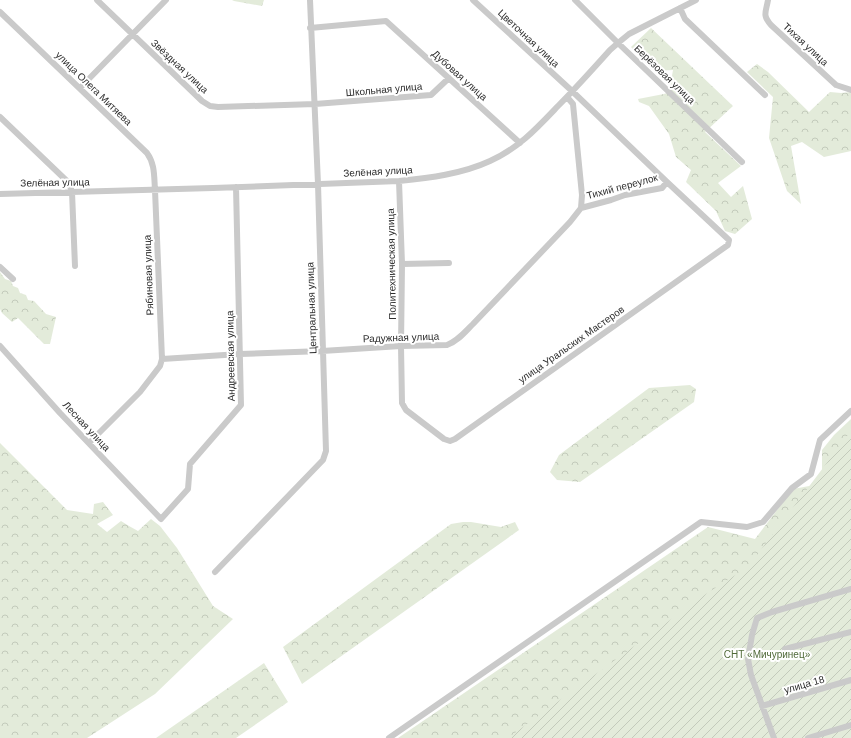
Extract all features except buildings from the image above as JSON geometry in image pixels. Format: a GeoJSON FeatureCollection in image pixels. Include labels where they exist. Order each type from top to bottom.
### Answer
{"type":"FeatureCollection","features":[{"type":"Feature","properties":{"kind":"street","name":"Звёздная улица"},"geometry":{"type":"LineString","coordinates":[[97,0],[202,101],[210,106],[314,104]]}},
{"type":"Feature","properties":{"kind":"street"},"geometry":{"type":"LineString","coordinates":[[80,88],[166,0]]}},
{"type":"Feature","properties":{"kind":"street","name":"Центральная улица"},"geometry":{"type":"LineString","coordinates":[[215,572],[323,460],[326,451],[318,184],[310,28],[310,0]]}},
{"type":"Feature","properties":{"kind":"street","name":"Цветочная улица"},"geometry":{"type":"LineString","coordinates":[[473,0],[572,91],[667,182]]}},
{"type":"Feature","properties":{"kind":"street","name":"Берёзовая улица"},"geometry":{"type":"LineString","coordinates":[[575,0],[742,162]]}},
{"type":"Feature","properties":{"kind":"street","name":"Зелёная улица"},"geometry":{"type":"LineString","coordinates":[[0,194],[399,181],[453,173],[490,161],[506,153],[535,130],[618,43],[629,34],[696,0]]}},
{"type":"Feature","properties":{"kind":"street","name":"Тихая улица"},"geometry":{"type":"LineString","coordinates":[[768,0],[765,13],[766,19],[771,25],[836,86],[851,90]]}},
{"type":"Feature","properties":{"kind":"street"},"geometry":{"type":"LineString","coordinates":[[680,8],[685,19],[765,95]]}},
{"type":"Feature","properties":{"kind":"street","name":"улица Олега Митяева"},"geometry":{"type":"LineString","coordinates":[[0,12],[147,152],[153,165],[155,190]]}},
{"type":"Feature","properties":{"kind":"street","name":"Дубовая улица"},"geometry":{"type":"LineString","coordinates":[[310,28],[386,21],[520,143]]}},
{"type":"Feature","properties":{"kind":"street","name":"Школьная улица"},"geometry":{"type":"LineString","coordinates":[[314,104],[431,95],[449,78]]}},
{"type":"Feature","properties":{"kind":"street"},"geometry":{"type":"LineString","coordinates":[[567,97],[573,104],[582,194],[581,208]]}},
{"type":"Feature","properties":{"kind":"street"},"geometry":{"type":"LineString","coordinates":[[0,117],[69,184],[72,192],[76,266]]}},
{"type":"Feature","properties":{"kind":"street","name":"Политехническая улица"},"geometry":{"type":"LineString","coordinates":[[399,181],[402,264],[401,346]]}},
{"type":"Feature","properties":{"kind":"street","name":"Тихий переулок"},"geometry":{"type":"LineString","coordinates":[[581,208],[625,195],[662,188],[667,182]]}},
{"type":"Feature","properties":{"kind":"street","name":"улица Уральских Мастеров"},"geometry":{"type":"LineString","coordinates":[[401,346],[402,403],[406,410],[444,440],[450,441],[455,439],[728,245],[729,240],[667,182]]}},
{"type":"Feature","properties":{"kind":"street","name":"Андреевская улица"},"geometry":{"type":"LineString","coordinates":[[161,519],[188,489],[190,464],[241,405],[236,187]]}},
{"type":"Feature","properties":{"kind":"street","name":"Рябиновая улица"},"geometry":{"type":"LineString","coordinates":[[155,190],[162,359]]}},
{"type":"Feature","properties":{"kind":"street","name":"Радужная улица"},"geometry":{"type":"LineString","coordinates":[[162,359],[453,343],[461,337],[570,222],[581,208]]}},
{"type":"Feature","properties":{"kind":"street"},"geometry":{"type":"LineString","coordinates":[[402,264],[450,263]]}},
{"type":"Feature","properties":{"kind":"street"},"geometry":{"type":"LineString","coordinates":[[0,267],[13,279]]}},
{"type":"Feature","properties":{"kind":"street","name":"Лесная улица"},"geometry":{"type":"LineString","coordinates":[[0,346],[161,519]]}},
{"type":"Feature","properties":{"kind":"street"},"geometry":{"type":"LineString","coordinates":[[89,443],[140,392],[160,366],[162,359]]}},
{"type":"Feature","properties":{"kind":"street"},"geometry":{"type":"LineString","coordinates":[[389,738],[701,522],[747,527],[763,522],[792,488],[811,474],[820,440],[851,411]]}},
{"type":"Feature","properties":{"kind":"street"},"geometry":{"type":"LineString","coordinates":[[774,738],[751,675],[748,658],[757,618],[772,612],[851,589]]}},
{"type":"Feature","properties":{"kind":"street"},"geometry":{"type":"LineString","coordinates":[[785,649],[851,632]]}},
{"type":"Feature","properties":{"kind":"street","name":"улица 18"},"geometry":{"type":"LineString","coordinates":[[762,706],[851,680]]}},
{"type":"Feature","properties":{"kind":"street"},"geometry":{"type":"LineString","coordinates":[[808,738],[851,725]]}},
{"type":"Feature","properties":{"kind":"green space"},"geometry":{"type":"Polygon","coordinates":[[[232,0],[264,0],[262,6],[232,0]]]}},
{"type":"Feature","properties":{"kind":"green space"},"geometry":{"type":"Polygon","coordinates":[[[651,28],[733,106],[705,132],[741,166],[718,183],[731,197],[743,186],[752,219],[735,234],[725,231],[716,211],[686,182],[691,170],[676,157],[669,134],[649,106],[639,102],[638,99],[669,93],[673,70],[655,71],[631,47],[651,28]]]}},
{"type":"Feature","properties":{"kind":"green space"},"geometry":{"type":"Polygon","coordinates":[[[757,64],[768,72],[809,112],[830,92],[851,92],[851,151],[824,157],[802,142],[791,146],[801,204],[787,191],[769,138],[773,97],[747,72],[757,64]]]}},
{"type":"Feature","properties":{"kind":"green space"},"geometry":{"type":"Polygon","coordinates":[[[0,272],[5,279],[11,281],[13,286],[18,288],[20,293],[26,295],[28,300],[34,301],[46,314],[56,317],[50,344],[44,344],[18,318],[12,322],[2,313],[0,309],[0,272]]]}},
{"type":"Feature","properties":{"kind":"green space"},"geometry":{"type":"Polygon","coordinates":[[[690,385],[696,389],[694,402],[580,482],[557,480],[550,472],[559,455],[649,388],[690,385]]]}},
{"type":"Feature","properties":{"kind":"green space"},"geometry":{"type":"Polygon","coordinates":[[[851,419],[851,533],[716,738],[398,738],[708,527],[755,539],[793,489],[847,479],[822,472],[822,450],[834,435],[851,419]]]}},
{"type":"Feature","properties":{"kind":"green space","name":"СНТ «Мичуринец»"},"geometry":{"type":"Polygon","coordinates":[[[851,431],[851,738],[508,738],[706,594],[748,567],[851,431]]]}},
{"type":"Feature","properties":{"kind":"green space"},"geometry":{"type":"Polygon","coordinates":[[[0,443],[67,510],[93,514],[94,504],[103,502],[113,515],[97,524],[107,532],[121,521],[138,531],[151,519],[160,526],[177,548],[213,606],[233,619],[155,694],[87,738],[0,738],[0,443]]]}},
{"type":"Feature","properties":{"kind":"green space"},"geometry":{"type":"Polygon","coordinates":[[[463,522],[501,527],[515,522],[519,530],[302,684],[283,647],[451,524],[463,522]]]}},
{"type":"Feature","properties":{"kind":"green space"},"geometry":{"type":"Polygon","coordinates":[[[264,663],[288,702],[236,738],[156,738],[264,663]]]}}]}
